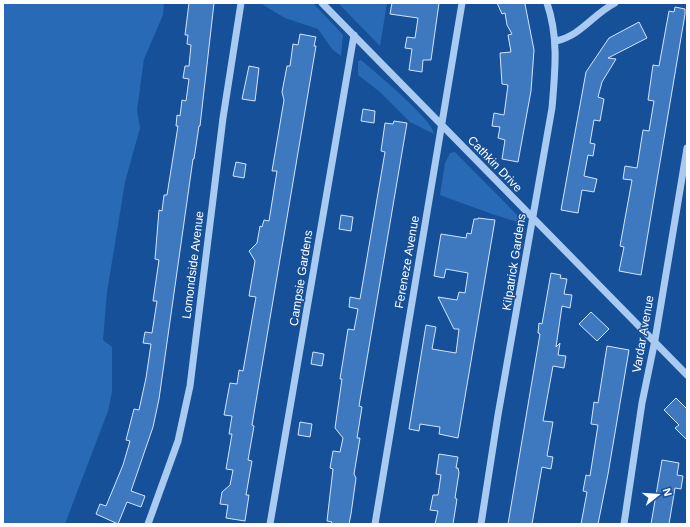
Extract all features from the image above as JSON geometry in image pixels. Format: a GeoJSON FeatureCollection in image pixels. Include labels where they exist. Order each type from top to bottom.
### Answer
{"type":"FeatureCollection","features":[{"type":"Feature","properties":{"kind":"street","name":"Lomondside Avenue"},"geometry":{"type":"LineString","coordinates":[[148,524],[178,440],[190,386],[223,118],[241,3]]}},
{"type":"Feature","properties":{"kind":"street","name":"Cathkin Drive"},"geometry":{"type":"LineString","coordinates":[[322,3],[591,279],[655,340],[687,375]]}},
{"type":"Feature","properties":{"kind":"street","name":"Fereneze Avenue"},"geometry":{"type":"LineString","coordinates":[[375,524],[462,3]]}},
{"type":"Feature","properties":{"kind":"street","name":"Kilpatrick Gardens"},"geometry":{"type":"LineString","coordinates":[[481,524],[495,430],[552,108],[556,41],[547,3]]}},
{"type":"Feature","properties":{"kind":"street"},"geometry":{"type":"LineString","coordinates":[[556,41],[567,38],[578,32],[615,3]]}},
{"type":"Feature","properties":{"kind":"street","name":"Campsie Gardens"},"geometry":{"type":"LineString","coordinates":[[270,524],[354,35]]}},
{"type":"Feature","properties":{"kind":"street","name":"Vardar Avenue"},"geometry":{"type":"LineString","coordinates":[[624,524],[642,403],[655,340],[687,148]]}},
{"type":"Feature","properties":{"kind":"shaded area"},"geometry":{"type":"Polygon","coordinates":[[[3,3],[164,3],[163,15],[144,59],[137,110],[140,128],[125,182],[107,292],[103,340],[112,347],[112,392],[108,411],[65,524],[3,524],[3,3]]]}},
{"type":"Feature","properties":{"kind":"shaded area"},"geometry":{"type":"Polygon","coordinates":[[[260,3],[313,3],[343,35],[341,56],[332,49],[318,29],[285,18],[260,3]]]}},
{"type":"Feature","properties":{"kind":"shaded area"},"geometry":{"type":"Polygon","coordinates":[[[338,3],[387,3],[380,46],[338,3]]]}},
{"type":"Feature","properties":{"kind":"shaded area"},"geometry":{"type":"Polygon","coordinates":[[[361,60],[390,85],[424,118],[434,134],[410,122],[380,92],[358,75],[358,61],[361,60]]]}},
{"type":"Feature","properties":{"kind":"shaded area"},"geometry":{"type":"Polygon","coordinates":[[[455,152],[521,219],[524,224],[440,195],[445,163],[450,153],[455,152]]]}},
{"type":"Feature","properties":{"kind":"building"},"geometry":{"type":"Polygon","coordinates":[[[189,3],[214,3],[200,126],[193,159],[159,399],[153,427],[131,491],[145,496],[141,507],[127,502],[118,524],[96,514],[100,504],[106,506],[123,465],[130,441],[126,440],[134,409],[139,410],[146,378],[151,344],[143,343],[145,332],[152,333],[157,301],[153,301],[159,260],[155,259],[159,210],[162,211],[164,195],[167,195],[178,126],[176,126],[177,115],[180,116],[182,100],[186,101],[189,79],[183,78],[185,66],[189,66],[191,45],[187,44],[188,35],[185,35],[189,3]]]}},
{"type":"Feature","properties":{"kind":"building"},"geometry":{"type":"Polygon","coordinates":[[[392,3],[439,3],[431,60],[423,60],[422,72],[409,70],[412,49],[405,48],[407,37],[415,38],[418,18],[390,14],[392,3]]]}},
{"type":"Feature","properties":{"kind":"building"},"geometry":{"type":"Polygon","coordinates":[[[497,3],[527,3],[525,4],[534,50],[531,91],[518,162],[502,159],[505,140],[498,138],[500,127],[492,126],[494,113],[504,115],[508,85],[502,84],[500,53],[511,52],[508,35],[512,34],[507,25],[505,13],[502,14],[497,3]]]}},
{"type":"Feature","properties":{"kind":"building"},"geometry":{"type":"Polygon","coordinates":[[[675,7],[685,9],[685,14],[641,275],[619,271],[624,247],[620,246],[632,180],[623,179],[625,166],[637,168],[643,130],[649,131],[654,101],[648,100],[653,65],[659,66],[669,11],[674,12],[675,7]]]}},
{"type":"Feature","properties":{"kind":"building"},"geometry":{"type":"Polygon","coordinates":[[[639,22],[647,38],[608,58],[616,59],[602,82],[598,97],[604,99],[600,121],[594,120],[590,143],[595,144],[593,156],[588,155],[584,176],[597,179],[594,192],[582,190],[578,213],[561,210],[586,72],[609,38],[639,22]]]}},
{"type":"Feature","properties":{"kind":"building"},"geometry":{"type":"Polygon","coordinates":[[[300,34],[316,37],[314,46],[316,46],[252,425],[254,426],[248,460],[252,461],[246,495],[249,495],[245,521],[226,518],[228,505],[220,504],[222,492],[230,485],[233,470],[226,469],[232,434],[229,434],[232,416],[224,415],[230,383],[237,384],[239,370],[243,371],[256,297],[249,296],[255,261],[249,251],[257,243],[260,226],[262,227],[264,220],[269,221],[277,171],[272,171],[284,100],[282,92],[287,66],[290,66],[293,44],[298,45],[300,34]]]}},
{"type":"Feature","properties":{"kind":"building"},"geometry":{"type":"Polygon","coordinates":[[[249,66],[259,68],[255,101],[242,99],[249,66]]]}},
{"type":"Feature","properties":{"kind":"building"},"geometry":{"type":"Polygon","coordinates":[[[363,109],[375,111],[374,123],[361,121],[363,109]]]}},
{"type":"Feature","properties":{"kind":"building"},"geometry":{"type":"Polygon","coordinates":[[[394,121],[407,123],[359,406],[362,407],[357,438],[360,438],[354,474],[356,478],[351,514],[349,524],[331,524],[332,522],[327,521],[333,469],[330,468],[333,451],[340,452],[343,438],[335,428],[342,379],[340,379],[348,329],[354,330],[358,309],[349,307],[350,297],[360,299],[385,152],[381,151],[385,123],[393,124],[394,121]]]}},
{"type":"Feature","properties":{"kind":"building"},"geometry":{"type":"Polygon","coordinates":[[[236,162],[246,164],[244,178],[233,176],[236,162]]]}},
{"type":"Feature","properties":{"kind":"building"},"geometry":{"type":"Polygon","coordinates":[[[341,215],[353,217],[351,231],[339,229],[341,215]]]}},
{"type":"Feature","properties":{"kind":"building"},"geometry":{"type":"Polygon","coordinates":[[[474,219],[495,220],[458,438],[439,434],[440,427],[420,424],[419,431],[409,429],[426,325],[436,327],[432,349],[456,353],[459,329],[454,329],[438,297],[457,300],[459,292],[465,293],[468,273],[446,269],[444,278],[434,276],[441,234],[466,238],[467,233],[471,234],[474,219]]]}},
{"type":"Feature","properties":{"kind":"building"},"geometry":{"type":"Polygon","coordinates":[[[551,273],[561,275],[560,278],[567,279],[564,294],[572,295],[570,308],[562,306],[556,347],[560,343],[558,355],[566,356],[564,368],[553,366],[543,421],[553,422],[547,456],[553,457],[551,469],[542,467],[532,524],[508,524],[540,334],[538,333],[539,323],[542,324],[551,273]]]}},
{"type":"Feature","properties":{"kind":"building"},"geometry":{"type":"Polygon","coordinates":[[[591,312],[609,329],[597,341],[579,324],[591,312]]]}},
{"type":"Feature","properties":{"kind":"building"},"geometry":{"type":"Polygon","coordinates":[[[607,346],[629,350],[598,524],[581,524],[587,492],[583,491],[586,475],[590,476],[598,425],[591,424],[594,402],[598,403],[607,346]]]}},
{"type":"Feature","properties":{"kind":"building"},"geometry":{"type":"Polygon","coordinates":[[[313,352],[324,354],[322,366],[311,364],[313,352]]]}},
{"type":"Feature","properties":{"kind":"building"},"geometry":{"type":"Polygon","coordinates":[[[676,398],[687,409],[687,440],[675,428],[679,425],[664,410],[676,398]]]}},
{"type":"Feature","properties":{"kind":"building"},"geometry":{"type":"Polygon","coordinates":[[[300,422],[312,424],[310,437],[298,435],[300,422]]]}},
{"type":"Feature","properties":{"kind":"building"},"geometry":{"type":"Polygon","coordinates":[[[439,454],[458,457],[456,468],[458,468],[459,473],[453,524],[435,524],[438,511],[430,510],[433,495],[438,495],[441,475],[436,474],[439,454]]]}},
{"type":"Feature","properties":{"kind":"building"},"geometry":{"type":"Polygon","coordinates":[[[662,460],[679,463],[677,475],[683,476],[681,489],[675,488],[669,524],[651,524],[662,460]]]}}]}
